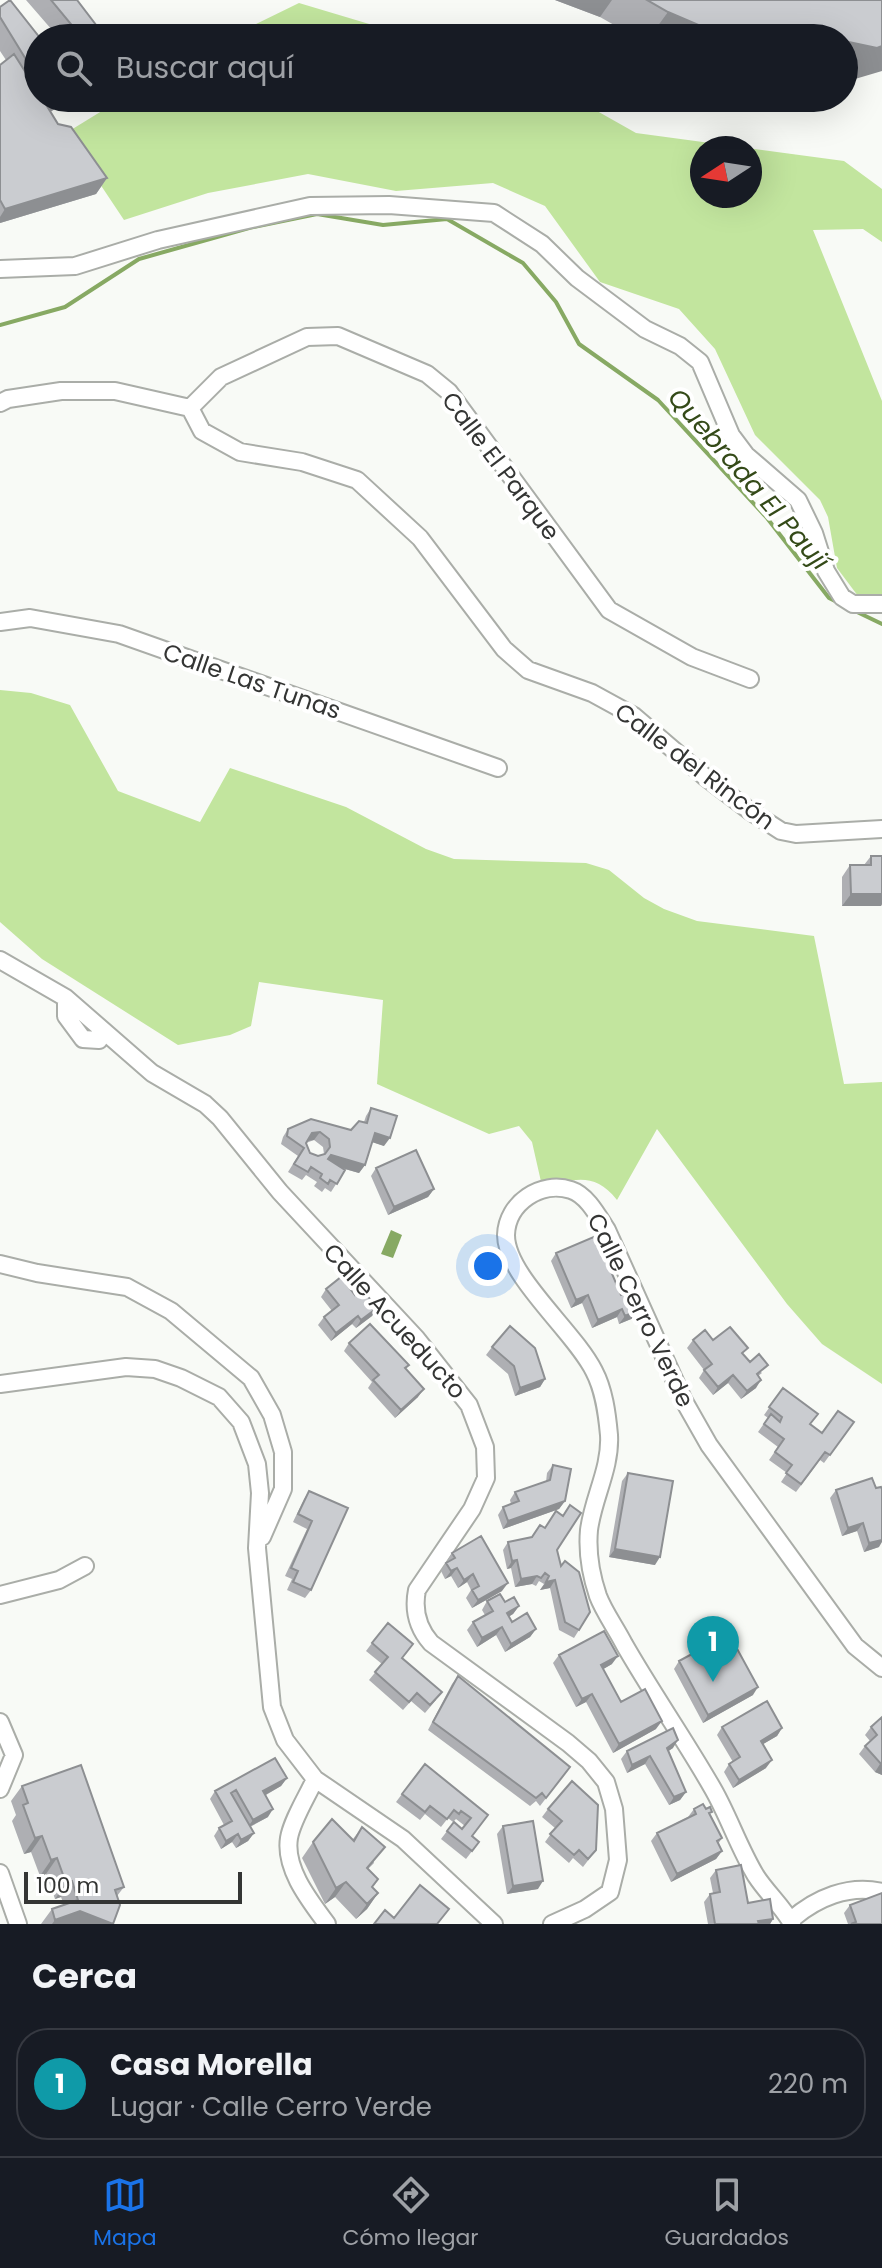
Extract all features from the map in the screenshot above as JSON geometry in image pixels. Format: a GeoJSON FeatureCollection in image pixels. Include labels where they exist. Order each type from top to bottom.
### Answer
{"type":"FeatureCollection","features":[{"type":"Feature","properties":{"kind":"street"},"geometry":{"type":"LineString","coordinates":[[0,269],[75,266],[158,240],[310,206],[389,205],[494,213],[542,244],[577,278],[645,329],[680,346],[700,362],[731,435],[746,455],[798,500],[814,533],[826,571],[842,597],[853,604],[882,604]]}},
{"type":"Feature","properties":{"kind":"street","name":"Calle El Parque"},"geometry":{"type":"LineString","coordinates":[[190,408],[221,377],[307,337],[338,336],[427,374],[449,392],[609,610],[692,657],[750,679]]}},
{"type":"Feature","properties":{"kind":"street"},"geometry":{"type":"LineString","coordinates":[[0,403],[61,391],[115,391],[190,408]]}},
{"type":"Feature","properties":{"kind":"street","name":"Calle del Rincón"},"geometry":{"type":"LineString","coordinates":[[190,408],[202,431],[240,452],[302,462],[357,480],[420,538],[504,649],[528,670],[592,693],[634,716],[704,776],[781,831],[796,834],[882,829]]}},
{"type":"Feature","properties":{"kind":"street","name":"Calle Las Tunas"},"geometry":{"type":"LineString","coordinates":[[0,622],[30,618],[119,634],[498,768]]}},
{"type":"Feature","properties":{"kind":"street","name":"Calle Acueducto"},"geometry":{"type":"LineString","coordinates":[[0,960],[66,998],[152,1073],[205,1104],[220,1118],[290,1203],[416,1338],[469,1405],[485,1447],[486,1478],[472,1509],[417,1590],[415,1604],[423,1633],[431,1643],[568,1743],[589,1761],[606,1782],[614,1809],[618,1860],[610,1892],[585,1909],[552,1924]]}},
{"type":"Feature","properties":{"kind":"street","name":"Calle Cerro Verde"},"geometry":{"type":"LineString","coordinates":[[792,1922],[768,1895],[744,1857],[714,1791],[599,1598],[589,1557],[589,1529],[605,1469],[609,1439],[604,1399],[594,1371],[577,1344],[512,1262],[506,1234],[513,1210],[530,1194],[550,1187],[573,1190],[591,1206],[607,1230],[684,1401],[709,1445],[855,1646],[882,1668]]}},
{"type":"Feature","properties":{"kind":"street"},"geometry":{"type":"LineString","coordinates":[[0,1264],[127,1287],[171,1311],[251,1378],[272,1415],[283,1452],[283,1489],[257,1548]]}},
{"type":"Feature","properties":{"kind":"street"},"geometry":{"type":"LineString","coordinates":[[0,1384],[126,1367],[155,1369],[219,1397],[241,1422],[257,1464],[260,1493],[257,1548],[272,1707],[285,1740],[315,1779],[403,1839],[494,1924]]}},
{"type":"Feature","properties":{"kind":"street"},"geometry":{"type":"LineString","coordinates":[[0,1595],[59,1580],[85,1566]]}},
{"type":"Feature","properties":{"kind":"street"},"geometry":{"type":"LineString","coordinates":[[0,1722],[14,1755],[0,1789]]}},
{"type":"Feature","properties":{"kind":"street"},"geometry":{"type":"LineString","coordinates":[[315,1779],[289,1837],[290,1853],[303,1889],[327,1924]]}},
{"type":"Feature","properties":{"kind":"street"},"geometry":{"type":"LineString","coordinates":[[0,1873],[18,1924]]}},
{"type":"Feature","properties":{"kind":"street"},"geometry":{"type":"LineString","coordinates":[[792,1922],[803,1909],[822,1899],[850,1890],[882,1892]]}},
{"type":"Feature","properties":{"kind":"shaded area"},"geometry":{"type":"Polygon","coordinates":[[[299,3],[369,24],[256,24],[299,3]]]}},
{"type":"Feature","properties":{"kind":"shaded area"},"geometry":{"type":"Polygon","coordinates":[[[100,112],[599,112],[636,133],[690,140],[690,208],[762,208],[762,150],[844,161],[882,189],[882,242],[863,229],[813,230],[882,401],[882,595],[858,596],[837,568],[828,517],[820,500],[755,435],[715,349],[679,309],[600,282],[545,206],[493,183],[396,191],[308,174],[208,193],[124,220],[66,133],[100,112]]]}},
{"type":"Feature","properties":{"kind":"shaded area"},"geometry":{"type":"Polygon","coordinates":[[[0,690],[31,693],[70,705],[118,791],[200,822],[230,768],[346,807],[426,849],[454,859],[586,863],[609,870],[644,898],[664,909],[697,921],[814,936],[844,1084],[882,1082],[882,1384],[822,1344],[787,1304],[657,1129],[617,1200],[592,1181],[574,1180],[542,1186],[532,1142],[519,1126],[489,1134],[377,1084],[383,1000],[259,982],[251,1026],[230,1035],[178,1045],[42,959],[0,922],[0,690]]]}},
{"type":"Feature","properties":{"kind":"shaded area"},"geometry":{"type":"Polygon","coordinates":[[[391,1230],[402,1235],[393,1258],[381,1254],[391,1230]]]}},
{"type":"Feature","properties":{"kind":"building"},"geometry":{"type":"Polygon","coordinates":[[[10,0],[29,24],[24,24],[24,56],[0,17],[0,7],[10,0]]]}},
{"type":"Feature","properties":{"kind":"building"},"geometry":{"type":"Polygon","coordinates":[[[51,0],[77,0],[95,24],[71,24],[51,0]]]}},
{"type":"Feature","properties":{"kind":"building"},"geometry":{"type":"Polygon","coordinates":[[[647,0],[882,0],[882,46],[877,48],[858,44],[858,24],[696,24],[647,0]]]}},
{"type":"Feature","properties":{"kind":"building"},"geometry":{"type":"Polygon","coordinates":[[[14,54],[24,70],[24,112],[51,112],[58,124],[71,127],[107,178],[5,209],[0,200],[0,65],[14,54]]]}},
{"type":"Feature","properties":{"kind":"building"},"geometry":{"type":"Polygon","coordinates":[[[871,856],[882,856],[882,894],[851,894],[850,865],[871,865],[871,856]]]}},
{"type":"Feature","properties":{"kind":"building"},"geometry":{"type":"Polygon","coordinates":[[[371,1108],[397,1116],[390,1138],[375,1133],[365,1165],[331,1155],[328,1159],[345,1170],[337,1184],[330,1180],[328,1184],[320,1178],[322,1174],[311,1167],[308,1172],[294,1164],[304,1148],[287,1136],[288,1129],[311,1119],[351,1130],[359,1121],[367,1123],[371,1108]],[[320,1132],[312,1133],[306,1143],[310,1153],[318,1156],[325,1154],[330,1147],[329,1139],[320,1132]]]}},
{"type":"Feature","properties":{"kind":"building"},"geometry":{"type":"Polygon","coordinates":[[[416,1150],[434,1189],[394,1207],[376,1168],[416,1150]]]}},
{"type":"Feature","properties":{"kind":"building"},"geometry":{"type":"Polygon","coordinates":[[[596,1236],[621,1295],[633,1289],[641,1309],[625,1316],[622,1309],[598,1320],[588,1295],[576,1300],[556,1253],[596,1236]]]}},
{"type":"Feature","properties":{"kind":"building"},"geometry":{"type":"Polygon","coordinates":[[[341,1277],[355,1295],[362,1289],[377,1308],[361,1320],[358,1316],[336,1333],[324,1317],[339,1305],[326,1289],[341,1277]]]}},
{"type":"Feature","properties":{"kind":"building"},"geometry":{"type":"Polygon","coordinates":[[[370,1324],[409,1365],[405,1368],[424,1389],[401,1410],[373,1380],[379,1375],[349,1343],[370,1324]]]}},
{"type":"Feature","properties":{"kind":"building"},"geometry":{"type":"Polygon","coordinates":[[[510,1326],[535,1348],[545,1379],[520,1388],[514,1366],[492,1347],[510,1326]]]}},
{"type":"Feature","properties":{"kind":"building"},"geometry":{"type":"Polygon","coordinates":[[[730,1327],[748,1348],[742,1353],[750,1362],[759,1354],[768,1365],[757,1374],[761,1380],[747,1391],[733,1375],[718,1387],[704,1370],[712,1364],[693,1340],[705,1330],[713,1340],[730,1327]]]}},
{"type":"Feature","properties":{"kind":"building"},"geometry":{"type":"Polygon","coordinates":[[[783,1388],[818,1414],[810,1424],[822,1433],[838,1411],[854,1422],[830,1455],[825,1452],[801,1484],[786,1473],[792,1465],[775,1452],[784,1439],[764,1424],[771,1414],[780,1422],[782,1417],[769,1407],[783,1388]]]}},
{"type":"Feature","properties":{"kind":"building"},"geometry":{"type":"Polygon","coordinates":[[[553,1465],[571,1469],[565,1501],[508,1521],[503,1507],[519,1501],[515,1492],[550,1480],[553,1465]]]}},
{"type":"Feature","properties":{"kind":"building"},"geometry":{"type":"Polygon","coordinates":[[[628,1473],[673,1481],[660,1557],[615,1549],[628,1473]]]}},
{"type":"Feature","properties":{"kind":"building"},"geometry":{"type":"Polygon","coordinates":[[[872,1478],[876,1488],[882,1489],[882,1540],[869,1543],[863,1523],[848,1528],[836,1490],[872,1478]]]}},
{"type":"Feature","properties":{"kind":"building"},"geometry":{"type":"Polygon","coordinates":[[[309,1491],[348,1508],[311,1590],[293,1582],[298,1571],[291,1568],[312,1521],[298,1514],[309,1491]]]}},
{"type":"Feature","properties":{"kind":"building"},"geometry":{"type":"Polygon","coordinates":[[[570,1505],[581,1513],[557,1550],[561,1566],[565,1561],[579,1572],[590,1612],[579,1630],[565,1622],[555,1580],[546,1582],[549,1576],[545,1573],[541,1578],[521,1579],[517,1560],[512,1561],[508,1542],[532,1537],[540,1525],[545,1528],[556,1511],[563,1516],[570,1505]]]}},
{"type":"Feature","properties":{"kind":"building"},"geometry":{"type":"Polygon","coordinates":[[[481,1536],[508,1583],[478,1600],[472,1590],[479,1586],[473,1574],[464,1580],[457,1568],[451,1571],[446,1563],[455,1558],[452,1553],[481,1536]]]}},
{"type":"Feature","properties":{"kind":"building"},"geometry":{"type":"Polygon","coordinates":[[[500,1594],[505,1602],[514,1597],[519,1606],[507,1613],[512,1622],[527,1613],[536,1629],[511,1644],[502,1627],[482,1638],[473,1622],[493,1611],[487,1601],[500,1594]]]}},
{"type":"Feature","properties":{"kind":"building"},"geometry":{"type":"Polygon","coordinates":[[[388,1623],[413,1644],[402,1658],[442,1692],[430,1705],[417,1693],[409,1702],[375,1672],[388,1657],[372,1643],[388,1623]]]}},
{"type":"Feature","properties":{"kind":"building"},"geometry":{"type":"Polygon","coordinates":[[[604,1631],[618,1656],[601,1665],[621,1702],[645,1689],[662,1721],[619,1744],[592,1694],[582,1699],[559,1655],[604,1631]]]}},
{"type":"Feature","properties":{"kind":"building"},"geometry":{"type":"Polygon","coordinates":[[[729,1634],[758,1687],[708,1715],[679,1661],[729,1634]]]}},
{"type":"Feature","properties":{"kind":"building"},"geometry":{"type":"Polygon","coordinates":[[[458,1676],[570,1767],[546,1798],[542,1793],[536,1798],[433,1722],[458,1676]]]}},
{"type":"Feature","properties":{"kind":"building"},"geometry":{"type":"Polygon","coordinates":[[[767,1701],[782,1728],[761,1741],[772,1760],[739,1780],[729,1764],[740,1757],[722,1727],[767,1701]]]}},
{"type":"Feature","properties":{"kind":"building"},"geometry":{"type":"Polygon","coordinates":[[[882,1717],[882,1765],[865,1746],[877,1735],[871,1727],[882,1717]]]}},
{"type":"Feature","properties":{"kind":"building"},"geometry":{"type":"Polygon","coordinates":[[[673,1728],[678,1740],[667,1748],[686,1792],[674,1797],[650,1756],[632,1765],[627,1751],[673,1728]]]}},
{"type":"Feature","properties":{"kind":"building"},"geometry":{"type":"Polygon","coordinates":[[[275,1758],[287,1778],[263,1791],[273,1809],[253,1820],[236,1790],[231,1793],[254,1833],[241,1840],[238,1834],[226,1841],[219,1828],[232,1821],[215,1791],[275,1758]]]}},
{"type":"Feature","properties":{"kind":"building"},"geometry":{"type":"Polygon","coordinates":[[[425,1764],[488,1815],[472,1836],[479,1842],[472,1851],[447,1831],[454,1822],[462,1829],[471,1818],[454,1810],[447,1819],[430,1806],[425,1812],[402,1794],[425,1764]]]}},
{"type":"Feature","properties":{"kind":"building"},"geometry":{"type":"Polygon","coordinates":[[[81,1765],[124,1887],[115,1890],[120,1905],[113,1924],[80,1911],[55,1920],[52,1909],[78,1900],[72,1881],[66,1883],[57,1858],[51,1860],[42,1836],[35,1838],[23,1805],[28,1803],[22,1786],[81,1765]]]}},
{"type":"Feature","properties":{"kind":"building"},"geometry":{"type":"Polygon","coordinates":[[[572,1781],[598,1805],[596,1850],[588,1859],[579,1850],[574,1855],[550,1834],[562,1821],[548,1809],[572,1781]]]}},
{"type":"Feature","properties":{"kind":"building"},"geometry":{"type":"Polygon","coordinates":[[[703,1804],[706,1809],[710,1807],[712,1812],[709,1813],[722,1838],[717,1841],[722,1851],[677,1874],[657,1833],[696,1814],[694,1809],[703,1804]]]}},
{"type":"Feature","properties":{"kind":"building"},"geometry":{"type":"Polygon","coordinates":[[[332,1819],[354,1841],[362,1827],[385,1847],[367,1868],[378,1879],[372,1887],[378,1893],[367,1904],[346,1882],[336,1888],[313,1842],[332,1819]]]}},
{"type":"Feature","properties":{"kind":"building"},"geometry":{"type":"Polygon","coordinates":[[[533,1821],[543,1881],[513,1886],[503,1826],[533,1821]]]}},
{"type":"Feature","properties":{"kind":"building"},"geometry":{"type":"Polygon","coordinates":[[[741,1865],[748,1903],[770,1899],[773,1919],[758,1921],[759,1924],[715,1924],[710,1894],[720,1892],[716,1870],[741,1865]]]}},
{"type":"Feature","properties":{"kind":"building"},"geometry":{"type":"Polygon","coordinates":[[[420,1885],[449,1909],[437,1924],[374,1924],[385,1910],[394,1918],[420,1885]]]}},
{"type":"Feature","properties":{"kind":"building"},"geometry":{"type":"Polygon","coordinates":[[[882,1893],[882,1924],[851,1924],[856,1922],[850,1905],[882,1893]]]}},
{"type":"Feature","properties":{"kind":"waterway","name":"Quebrada El Paují"},"geometry":{"type":"LineString","coordinates":[[0,325],[65,307],[139,259],[249,228],[317,214],[383,225],[447,219],[523,263],[556,302],[579,344],[658,400],[767,518],[829,598],[837,602]]}},
{"type":"Feature","properties":{"kind":"waterway","name":"Quebrada El Paují"},"geometry":{"type":"LineString","coordinates":[[855,611],[882,624]]}},
{"type":"Feature","properties":{"kind":"place","name":"Casa Morella"},"geometry":{"type":"Point","coordinates":[713,1682]}}]}
